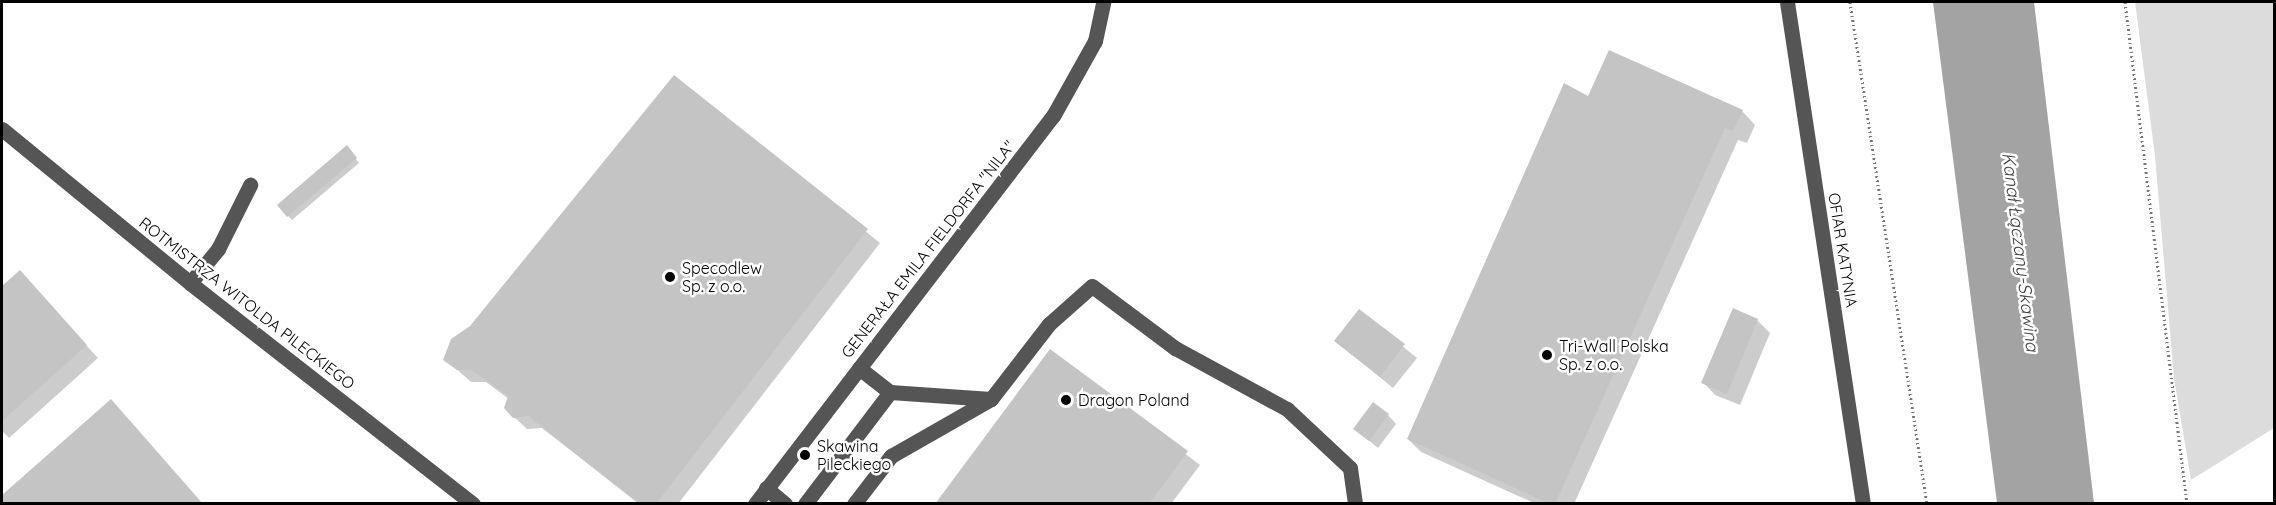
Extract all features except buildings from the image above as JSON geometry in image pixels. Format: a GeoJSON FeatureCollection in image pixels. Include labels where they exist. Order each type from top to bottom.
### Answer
{"type":"FeatureCollection","features":[{"type":"Feature","properties":{"kind":"street","name":"GENERAŁA EMILA FIELDORFA \"NILA\""},"geometry":{"type":"LineString","coordinates":[[755,504],[1053,116],[1076,81],[1095,41],[1103,2]]}},
{"type":"Feature","properties":{"kind":"street","name":"OFIAR KATYNIA"},"geometry":{"type":"LineString","coordinates":[[1786,2],[1863,504]]}},
{"type":"Feature","properties":{"kind":"street","name":"ROTMISTRZA WITOLDA PILECKIEGO"},"geometry":{"type":"LineString","coordinates":[[2,129],[190,283],[473,504]]}},
{"type":"Feature","properties":{"kind":"street"},"geometry":{"type":"LineString","coordinates":[[190,283],[218,249],[250,185]]}},
{"type":"Feature","properties":{"kind":"street"},"geometry":{"type":"LineString","coordinates":[[854,504],[891,456],[991,399],[1049,324],[1092,286],[1175,348],[1287,409],[1350,468],[1355,504]]}},
{"type":"Feature","properties":{"kind":"street"},"geometry":{"type":"LineString","coordinates":[[859,368],[890,392],[991,399]]}},
{"type":"Feature","properties":{"kind":"street"},"geometry":{"type":"LineString","coordinates":[[805,504],[890,392]]}},
{"type":"Feature","properties":{"kind":"street"},"geometry":{"type":"LineString","coordinates":[[766,488],[785,504]]}},
{"type":"Feature","properties":{"kind":"path"},"geometry":{"type":"LineString","coordinates":[[1850,2],[1927,504]]}},
{"type":"Feature","properties":{"kind":"path"},"geometry":{"type":"LineString","coordinates":[[2125,2],[2187,504]]}},
{"type":"Feature","properties":{"kind":"shaded area"},"geometry":{"type":"Polygon","coordinates":[[[2135,2],[2274,2],[2274,428],[2191,480],[2174,378],[2155,156],[2135,2]]]}},
{"type":"Feature","properties":{"kind":"water","name":"Kanał Łączany-Skawina"},"geometry":{"type":"Polygon","coordinates":[[[1933,2],[2034,2],[2094,503],[1997,503],[1933,2]]]}},
{"type":"Feature","properties":{"kind":"place","name":"Specodlew Sp. z o.o."},"geometry":{"type":"Point","coordinates":[670,277]}},
{"type":"Feature","properties":{"kind":"place","name":"Tri-Wall Polska Sp. z o.o."},"geometry":{"type":"Point","coordinates":[1547,355]}},
{"type":"Feature","properties":{"kind":"place","name":"Dragon Poland"},"geometry":{"type":"Point","coordinates":[1066,400]}},
{"type":"Feature","properties":{"kind":"place","name":"Skawina Pileckiego"},"geometry":{"type":"Point","coordinates":[805,455]}}]}
